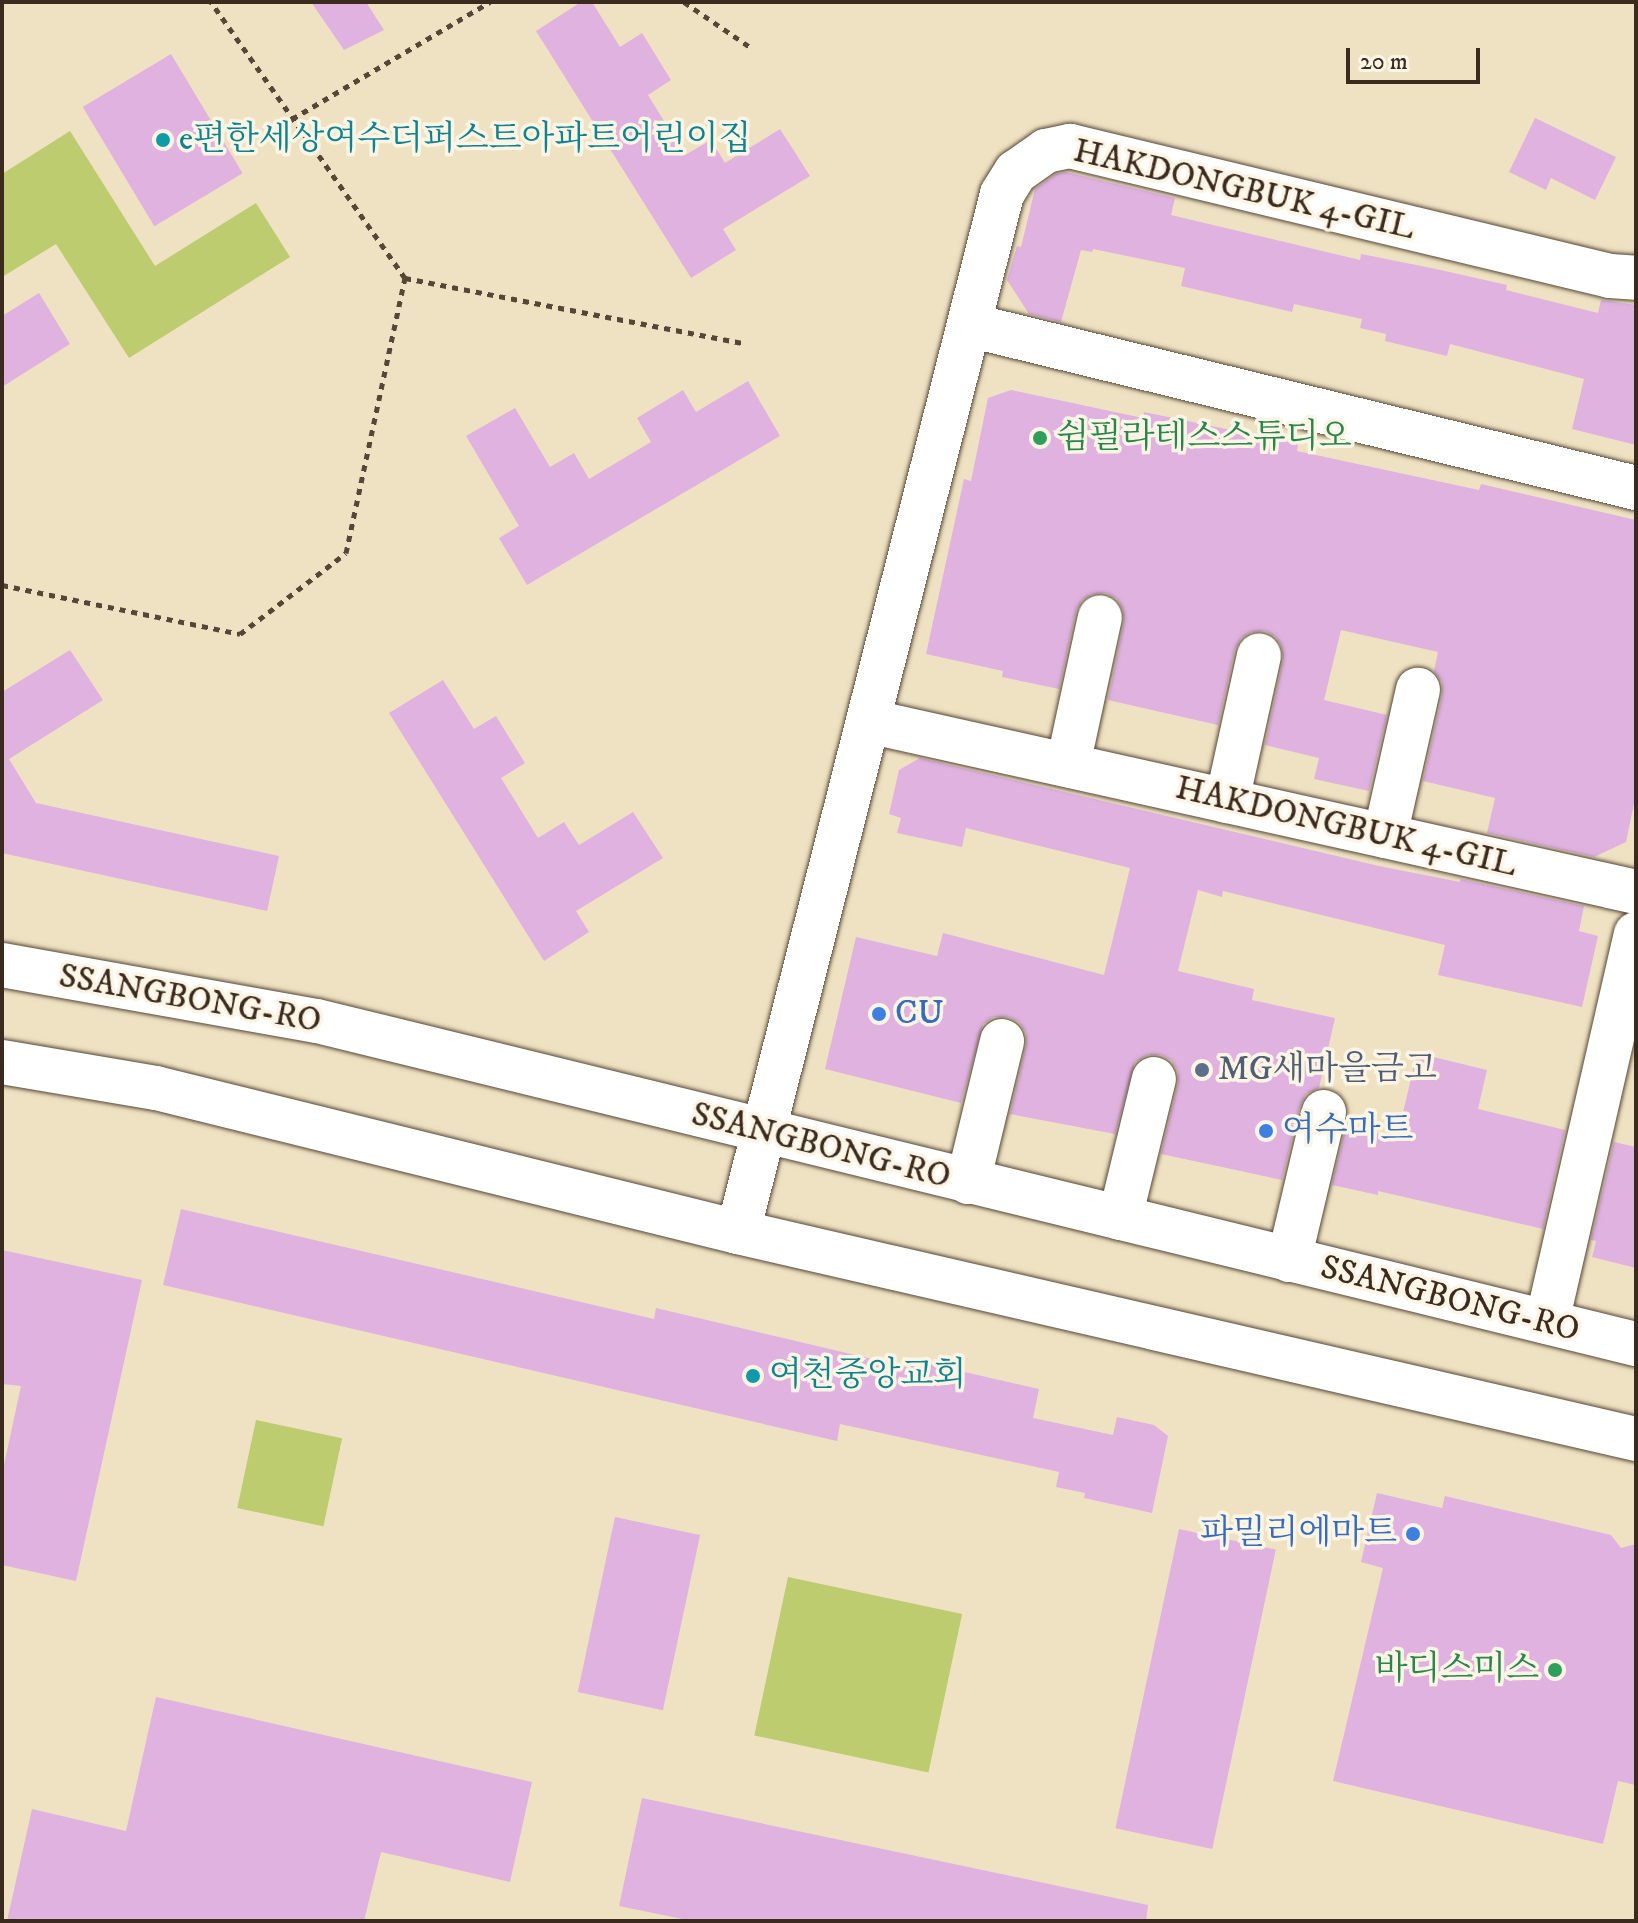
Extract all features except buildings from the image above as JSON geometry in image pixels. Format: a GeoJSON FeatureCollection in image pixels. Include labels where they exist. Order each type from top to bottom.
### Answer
{"type":"FeatureCollection","features":[{"type":"Feature","properties":{"kind":"street","name":"HAKDONGBUK 4-GIL"},"geometry":{"type":"LineString","coordinates":[[738,1232],[1007,182],[1026,162],[1057,147],[1080,148],[1610,276],[1636,278]]}},
{"type":"Feature","properties":{"kind":"street"},"geometry":{"type":"LineString","coordinates":[[969,325],[1636,488]]}},
{"type":"Feature","properties":{"kind":"street"},"geometry":{"type":"LineString","coordinates":[[1068,765],[1100,617]]}},
{"type":"Feature","properties":{"kind":"street"},"geometry":{"type":"LineString","coordinates":[[1227,801],[1259,655]]}},
{"type":"Feature","properties":{"kind":"street"},"geometry":{"type":"LineString","coordinates":[[1385,836],[1418,690]]}},
{"type":"Feature","properties":{"kind":"street","name":"HAKDONGBUK 4-GIL"},"geometry":{"type":"LineString","coordinates":[[868,721],[1636,892]]}},
{"type":"Feature","properties":{"kind":"street"},"geometry":{"type":"LineString","coordinates":[[1547,1322],[1636,934]]}},
{"type":"Feature","properties":{"kind":"street"},"geometry":{"type":"LineString","coordinates":[[2,935],[317,1021]]}},
{"type":"Feature","properties":{"kind":"street","name":"SSANGBONG-RO"},"geometry":{"type":"LineString","coordinates":[[2,965],[317,1021],[1636,1344]]}},
{"type":"Feature","properties":{"kind":"street"},"geometry":{"type":"LineString","coordinates":[[968,1182],[1002,1041]]}},
{"type":"Feature","properties":{"kind":"street"},"geometry":{"type":"LineString","coordinates":[[2,1062],[156,1088],[738,1232],[1636,1439]]}},
{"type":"Feature","properties":{"kind":"street"},"geometry":{"type":"LineString","coordinates":[[1120,1218],[1154,1079]]}},
{"type":"Feature","properties":{"kind":"street"},"geometry":{"type":"LineString","coordinates":[[1289,1260],[1324,1112]]}},
{"type":"Feature","properties":{"kind":"path"},"geometry":{"type":"LineString","coordinates":[[211,2],[405,278],[744,343]]}},
{"type":"Feature","properties":{"kind":"path"},"geometry":{"type":"LineString","coordinates":[[292,119],[490,2]]}},
{"type":"Feature","properties":{"kind":"path"},"geometry":{"type":"LineString","coordinates":[[684,2],[753,49]]}},
{"type":"Feature","properties":{"kind":"path"},"geometry":{"type":"LineString","coordinates":[[2,585],[240,634],[346,553],[405,278]]}},
{"type":"Feature","properties":{"kind":"green space"},"geometry":{"type":"Polygon","coordinates":[[[70,131],[155,266],[256,203],[290,257],[129,358],[56,244],[2,277],[2,174],[70,131]]]}},
{"type":"Feature","properties":{"kind":"green space"},"geometry":{"type":"Polygon","coordinates":[[[256,1420],[342,1438],[323,1526],[237,1508],[256,1420]]]}},
{"type":"Feature","properties":{"kind":"green space"},"geometry":{"type":"Polygon","coordinates":[[[788,1577],[962,1614],[928,1772],[754,1735],[788,1577]]]}},
{"type":"Feature","properties":{"kind":"place","name":"e편한세상여수더퍼스트아파트어린이집"},"geometry":{"type":"Point","coordinates":[163,140]}},
{"type":"Feature","properties":{"kind":"place","name":"쉼필라테스스튜디오"},"geometry":{"type":"Point","coordinates":[1040,438]}},
{"type":"Feature","properties":{"kind":"place","name":"CU"},"geometry":{"type":"Point","coordinates":[879,1014]}},
{"type":"Feature","properties":{"kind":"place","name":"MG새마을금고"},"geometry":{"type":"Point","coordinates":[1202,1070]}},
{"type":"Feature","properties":{"kind":"place","name":"여수마트"},"geometry":{"type":"Point","coordinates":[1266,1131]}},
{"type":"Feature","properties":{"kind":"place","name":"여천중앙교회"},"geometry":{"type":"Point","coordinates":[753,1376]}},
{"type":"Feature","properties":{"kind":"place","name":"파밀리에마트"},"geometry":{"type":"Point","coordinates":[1413,1534]}},
{"type":"Feature","properties":{"kind":"place","name":"바디스미스"},"geometry":{"type":"Point","coordinates":[1555,1670]}}]}
